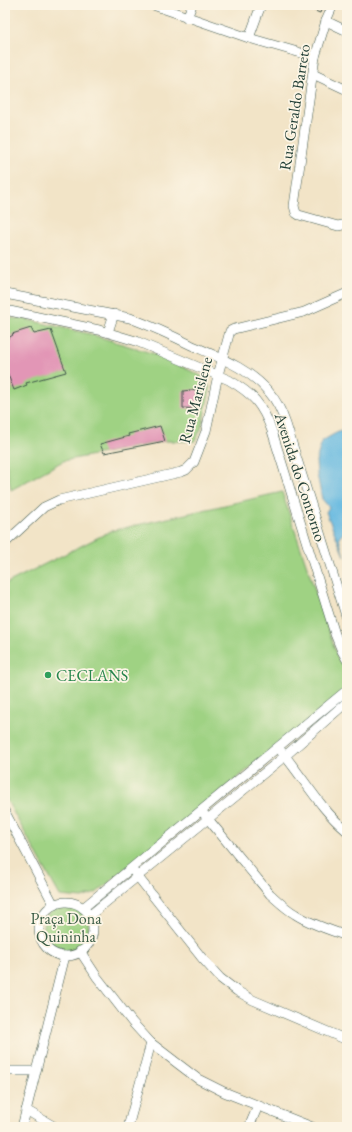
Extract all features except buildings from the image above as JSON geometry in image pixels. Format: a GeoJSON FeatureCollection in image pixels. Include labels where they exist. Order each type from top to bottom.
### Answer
{"type":"FeatureCollection","features":[{"type":"Feature","properties":{"kind":"street"},"geometry":{"type":"LineString","coordinates":[[153,5],[187,18],[249,38],[315,57]]}},
{"type":"Feature","properties":{"kind":"street"},"geometry":{"type":"LineString","coordinates":[[187,18],[192,5]]}},
{"type":"Feature","properties":{"kind":"street"},"geometry":{"type":"LineString","coordinates":[[249,38],[261,5]]}},
{"type":"Feature","properties":{"kind":"street","name":"Rua Geraldo Barreto"},"geometry":{"type":"LineString","coordinates":[[333,5],[326,21],[315,57],[294,206],[296,213],[299,215],[338,226],[347,224]]}},
{"type":"Feature","properties":{"kind":"street"},"geometry":{"type":"LineString","coordinates":[[326,21],[347,31]]}},
{"type":"Feature","properties":{"kind":"street"},"geometry":{"type":"LineString","coordinates":[[313,74],[347,90]]}},
{"type":"Feature","properties":{"kind":"street","name":"Rua Marislene"},"geometry":{"type":"LineString","coordinates":[[5,543],[44,507],[58,500],[186,470],[194,462],[206,431],[222,358],[230,331],[304,312],[347,293]]}},
{"type":"Feature","properties":{"kind":"street"},"geometry":{"type":"LineString","coordinates":[[5,294],[114,314],[147,324],[245,370],[268,391],[280,409],[286,424],[347,619]]}},
{"type":"Feature","properties":{"kind":"street","name":"Avenida do Contorno"},"geometry":{"type":"LineString","coordinates":[[5,310],[108,332],[155,348],[218,375],[242,387],[255,398],[268,421],[335,634],[347,660]]}},
{"type":"Feature","properties":{"kind":"street"},"geometry":{"type":"LineString","coordinates":[[108,332],[114,314]]}},
{"type":"Feature","properties":{"kind":"street"},"geometry":{"type":"LineString","coordinates":[[83,908],[347,690]]}},
{"type":"Feature","properties":{"kind":"street"},"geometry":{"type":"LineString","coordinates":[[89,916],[285,756],[347,702]]}},
{"type":"Feature","properties":{"kind":"street"},"geometry":{"type":"LineString","coordinates":[[278,747],[325,809],[347,830]]}},
{"type":"Feature","properties":{"kind":"street"},"geometry":{"type":"LineString","coordinates":[[201,810],[270,894],[283,906],[295,915],[307,921],[347,936]]}},
{"type":"Feature","properties":{"kind":"street"},"geometry":{"type":"LineString","coordinates":[[5,812],[9,828],[54,905]]}},
{"type":"Feature","properties":{"kind":"street"},"geometry":{"type":"LineString","coordinates":[[131,868],[202,958],[220,978],[237,991],[253,1000],[347,1040]]}},
{"type":"Feature","properties":{"kind":"street"},"geometry":{"type":"LineString","coordinates":[[61,902],[69,902],[83,908],[89,916],[93,931],[87,946],[73,955],[65,956],[48,950],[42,943],[39,935],[41,917],[46,910],[61,902]]}},
{"type":"Feature","properties":{"kind":"street"},"geometry":{"type":"LineString","coordinates":[[80,951],[109,994],[151,1043],[198,1079],[224,1092],[312,1127]]}},
{"type":"Feature","properties":{"kind":"street"},"geometry":{"type":"LineString","coordinates":[[22,1127],[65,956]]}},
{"type":"Feature","properties":{"kind":"street"},"geometry":{"type":"LineString","coordinates":[[128,1127],[151,1043]]}},
{"type":"Feature","properties":{"kind":"street"},"geometry":{"type":"LineString","coordinates":[[5,1071],[35,1071]]}},
{"type":"Feature","properties":{"kind":"street"},"geometry":{"type":"LineString","coordinates":[[249,1127],[258,1106]]}},
{"type":"Feature","properties":{"kind":"street"},"geometry":{"type":"LineString","coordinates":[[26,1110],[55,1127]]}},
{"type":"Feature","properties":{"kind":"green space"},"geometry":{"type":"Polygon","coordinates":[[[5,318],[24,319],[90,334],[161,356],[205,378],[210,389],[201,429],[195,441],[165,441],[63,461],[11,490],[5,458],[5,318]]]}},
{"type":"Feature","properties":{"kind":"green space"},"geometry":{"type":"Polygon","coordinates":[[[282,492],[338,659],[347,670],[347,689],[96,893],[82,898],[60,896],[5,797],[5,584],[111,531],[282,492]]]}},
{"type":"Feature","properties":{"kind":"green space","name":"Praça Dona Quininha"},"geometry":{"type":"Polygon","coordinates":[[[62,905],[70,905],[79,909],[85,915],[89,928],[85,941],[79,947],[70,951],[62,951],[53,947],[47,941],[43,932],[43,924],[47,915],[53,909],[62,905]]]}},
{"type":"Feature","properties":{"kind":"water"},"geometry":{"type":"Polygon","coordinates":[[[347,429],[347,533],[344,532],[339,538],[344,556],[326,512],[329,507],[322,499],[316,461],[322,441],[347,429]]]}},
{"type":"Feature","properties":{"kind":"place","name":"CECLANS"},"geometry":{"type":"Point","coordinates":[48,675]}}]}
